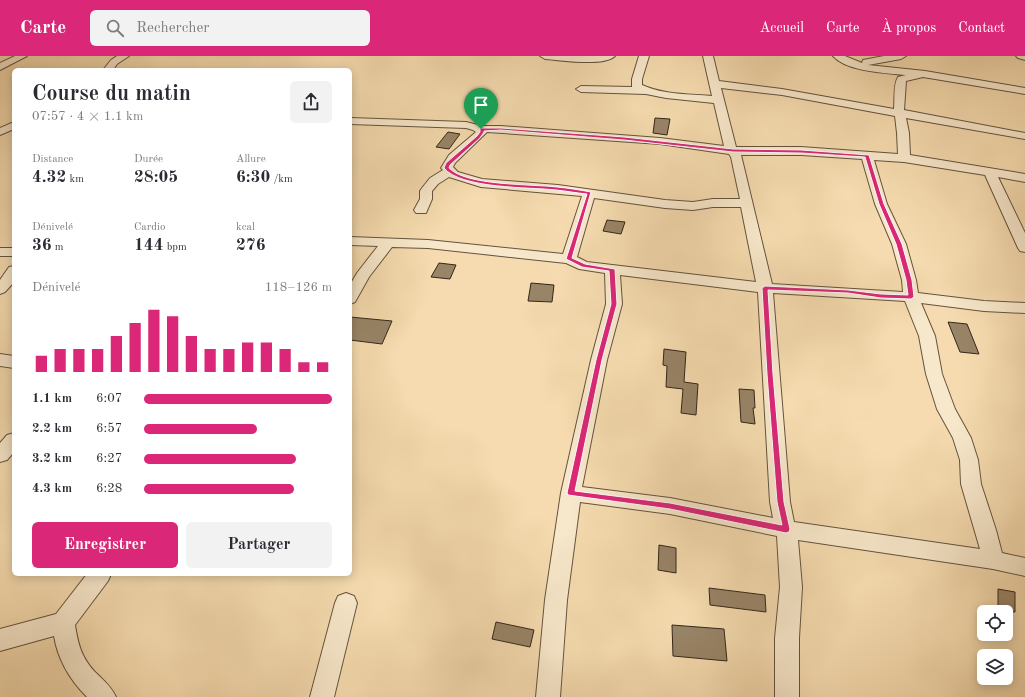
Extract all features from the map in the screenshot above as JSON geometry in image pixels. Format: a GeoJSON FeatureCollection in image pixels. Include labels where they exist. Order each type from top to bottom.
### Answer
{"type":"FeatureCollection","features":[{"type":"Feature","properties":{"kind":"street"},"geometry":{"type":"LineString","coordinates":[[0,68],[22,56]]}},
{"type":"Feature","properties":{"kind":"street"},"geometry":{"type":"LineString","coordinates":[[110,68],[114,62],[124,56]]}},
{"type":"Feature","properties":{"kind":"street"},"geometry":{"type":"LineString","coordinates":[[545,56],[584,60],[610,56]]}},
{"type":"Feature","properties":{"kind":"street"},"geometry":{"type":"LineString","coordinates":[[644,56],[637,87],[646,91]]}},
{"type":"Feature","properties":{"kind":"street"},"geometry":{"type":"LineString","coordinates":[[708,56],[729,145],[737,157],[765,288],[780,502],[789,544],[790,587],[787,638],[787,697]]}},
{"type":"Feature","properties":{"kind":"street"},"geometry":{"type":"LineString","coordinates":[[838,56],[846,61],[866,67],[926,74],[1025,91]]}},
{"type":"Feature","properties":{"kind":"street"},"geometry":{"type":"LineString","coordinates":[[1021,56],[1025,57]]}},
{"type":"Feature","properties":{"kind":"street"},"geometry":{"type":"LineString","coordinates":[[854,64],[897,57],[906,66],[926,74]]}},
{"type":"Feature","properties":{"kind":"street"},"geometry":{"type":"LineString","coordinates":[[866,67],[900,90]]}},
{"type":"Feature","properties":{"kind":"street"},"geometry":{"type":"LineString","coordinates":[[0,68],[12,72]]}},
{"type":"Feature","properties":{"kind":"street"},"geometry":{"type":"LineString","coordinates":[[904,158],[903,133],[900,114],[900,90],[902,79],[926,74]]}},
{"type":"Feature","properties":{"kind":"street"},"geometry":{"type":"LineString","coordinates":[[581,89],[782,92],[1025,136]]}},
{"type":"Feature","properties":{"kind":"street"},"geometry":{"type":"LineString","coordinates":[[352,121],[466,125],[481,129],[533,131],[653,141],[733,151],[801,151],[904,158],[1025,178]]}},
{"type":"Feature","properties":{"kind":"street"},"geometry":{"type":"LineString","coordinates":[[0,132],[12,126]]}},
{"type":"Feature","properties":{"kind":"street"},"geometry":{"type":"LineString","coordinates":[[481,129],[482,132],[479,137],[448,164],[447,168],[450,171],[463,178],[481,182],[558,188],[665,204],[686,206],[713,203],[747,203]]}},
{"type":"Feature","properties":{"kind":"street"},"geometry":{"type":"LineString","coordinates":[[867,156],[882,204],[899,244],[909,280],[911,297],[923,324],[934,374],[946,409],[962,438],[969,460],[971,484],[986,530],[993,560]]}},
{"type":"Feature","properties":{"kind":"street"},"geometry":{"type":"LineString","coordinates":[[420,210],[426,199],[426,191],[434,182],[450,171]]}},
{"type":"Feature","properties":{"kind":"street"},"geometry":{"type":"LineString","coordinates":[[990,172],[1025,248]]}},
{"type":"Feature","properties":{"kind":"street"},"geometry":{"type":"LineString","coordinates":[[569,259],[589,193]]}},
{"type":"Feature","properties":{"kind":"street"},"geometry":{"type":"LineString","coordinates":[[352,241],[428,244],[569,259],[584,266],[765,288],[848,292],[881,296],[911,297],[984,306],[1025,308]]}},
{"type":"Feature","properties":{"kind":"street"},"geometry":{"type":"LineString","coordinates":[[352,295],[362,276],[388,243]]}},
{"type":"Feature","properties":{"kind":"street"},"geometry":{"type":"LineString","coordinates":[[0,252],[12,252]]}},
{"type":"Feature","properties":{"kind":"street"},"geometry":{"type":"LineString","coordinates":[[548,697],[556,600],[570,493],[599,360],[614,304],[612,269]]}},
{"type":"Feature","properties":{"kind":"street"},"geometry":{"type":"LineString","coordinates":[[0,289],[12,273]]}},
{"type":"Feature","properties":{"kind":"street"},"geometry":{"type":"LineString","coordinates":[[0,360],[12,362]]}},
{"type":"Feature","properties":{"kind":"street"},"geometry":{"type":"LineString","coordinates":[[0,455],[12,442]]}},
{"type":"Feature","properties":{"kind":"street"},"geometry":{"type":"LineString","coordinates":[[570,493],[670,506],[786,529],[993,560],[1025,567]]}},
{"type":"Feature","properties":{"kind":"street"},"geometry":{"type":"LineString","coordinates":[[0,640],[63,623],[98,576]]}},
{"type":"Feature","properties":{"kind":"street"},"geometry":{"type":"LineString","coordinates":[[322,697],[346,603]]}},
{"type":"Feature","properties":{"kind":"street"},"geometry":{"type":"LineString","coordinates":[[63,623],[68,651],[85,678],[104,697]]}},
{"type":"Feature","properties":{"kind":"building"},"geometry":{"type":"Polygon","coordinates":[[[655,118],[670,119],[667,135],[653,133],[655,118]]]}},
{"type":"Feature","properties":{"kind":"building"},"geometry":{"type":"Polygon","coordinates":[[[448,132],[460,134],[449,149],[436,147],[448,132]]]}},
{"type":"Feature","properties":{"kind":"building"},"geometry":{"type":"Polygon","coordinates":[[[607,220],[625,222],[621,234],[603,231],[607,220]]]}},
{"type":"Feature","properties":{"kind":"building"},"geometry":{"type":"Polygon","coordinates":[[[439,263],[456,265],[450,279],[431,277],[439,263]]]}},
{"type":"Feature","properties":{"kind":"building"},"geometry":{"type":"Polygon","coordinates":[[[531,283],[554,285],[552,302],[528,301],[531,283]]]}},
{"type":"Feature","properties":{"kind":"building"},"geometry":{"type":"Polygon","coordinates":[[[352,317],[392,321],[382,344],[352,340],[352,317]]]}},
{"type":"Feature","properties":{"kind":"building"},"geometry":{"type":"Polygon","coordinates":[[[948,322],[967,324],[979,354],[960,352],[948,322]]]}},
{"type":"Feature","properties":{"kind":"building"},"geometry":{"type":"Polygon","coordinates":[[[664,349],[686,352],[684,382],[698,384],[696,415],[681,413],[683,389],[666,387],[667,366],[663,365],[664,349]]]}},
{"type":"Feature","properties":{"kind":"building"},"geometry":{"type":"Polygon","coordinates":[[[739,389],[754,390],[755,408],[753,408],[755,424],[741,422],[739,389]]]}},
{"type":"Feature","properties":{"kind":"building"},"geometry":{"type":"Polygon","coordinates":[[[659,545],[676,548],[676,573],[658,570],[659,545]]]}},
{"type":"Feature","properties":{"kind":"building"},"geometry":{"type":"Polygon","coordinates":[[[709,588],[765,595],[766,612],[710,605],[709,588]]]}},
{"type":"Feature","properties":{"kind":"building"},"geometry":{"type":"Polygon","coordinates":[[[998,589],[1015,592],[1015,612],[1013,612],[1013,605],[998,605],[998,589]]]}},
{"type":"Feature","properties":{"kind":"building"},"geometry":{"type":"Polygon","coordinates":[[[496,622],[534,630],[530,647],[492,639],[496,622]]]}},
{"type":"Feature","properties":{"kind":"building"},"geometry":{"type":"Polygon","coordinates":[[[672,625],[724,629],[727,661],[673,656],[672,625]]]}},
{"type":"Feature","properties":{"kind":"route"},"geometry":{"type":"LineString","coordinates":[[481,129],[563,133],[660,141],[733,151],[801,151],[867,156],[882,204],[899,244],[909,280],[911,297],[765,288],[780,502],[786,529],[670,506],[570,493],[599,360],[614,304],[612,269],[584,266],[569,259],[589,193],[558,188],[501,185],[481,182],[454,175],[447,168],[448,164],[454,158],[479,137],[482,132],[481,129]]}}]}
